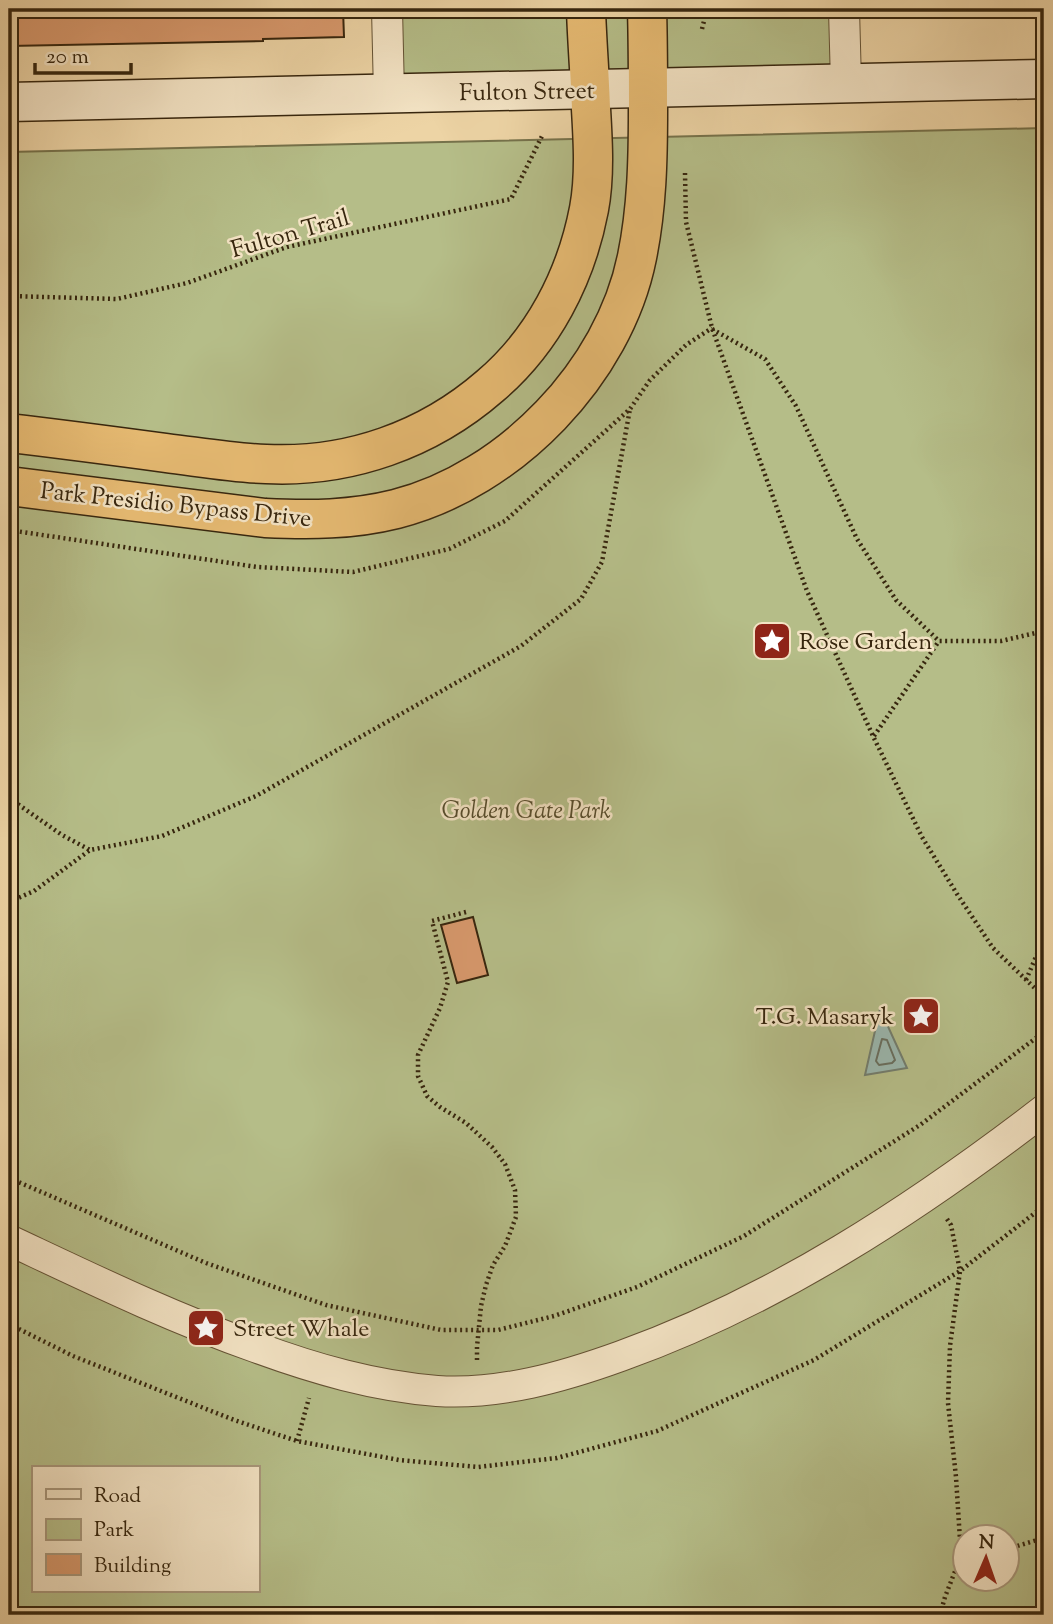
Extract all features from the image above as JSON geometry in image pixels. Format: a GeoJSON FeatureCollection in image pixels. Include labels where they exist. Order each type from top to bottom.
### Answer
{"type":"FeatureCollection","features":[{"type":"Feature","properties":{"kind":"highway","name":"Park Presidio Bypass Drive"},"geometry":{"type":"LineString","coordinates":[[9,433],[228,461],[304,463],[342,459],[380,450],[414,437],[447,419],[475,399],[503,376],[530,346],[568,279],[581,243],[593,173],[586,9]]}},
{"type":"Feature","properties":{"kind":"highway","name":"Park Presidio Bypass Drive"},"geometry":{"type":"LineString","coordinates":[[9,486],[221,513],[307,520],[352,518],[398,508],[439,494],[477,474],[512,449],[545,422],[568,395],[603,346],[622,306],[636,260],[644,217],[647,177],[647,9]]}},
{"type":"Feature","properties":{"kind":"main road","name":"Fulton Street"},"geometry":{"type":"LineString","coordinates":[[9,102],[1044,79]]}},
{"type":"Feature","properties":{"kind":"street"},"geometry":{"type":"LineString","coordinates":[[387,9],[389,94]]}},
{"type":"Feature","properties":{"kind":"street"},"geometry":{"type":"LineString","coordinates":[[844,9],[846,83]]}},
{"type":"Feature","properties":{"kind":"street"},"geometry":{"type":"LineString","coordinates":[[9,1240],[217,1334],[317,1369],[396,1386],[439,1391],[479,1391],[562,1375],[647,1347],[783,1283],[833,1255],[931,1192],[1044,1110]]}},
{"type":"Feature","properties":{"kind":"path"},"geometry":{"type":"LineString","coordinates":[[702,29],[707,9]]}},
{"type":"Feature","properties":{"kind":"path","name":"Fulton Trail"},"geometry":{"type":"LineString","coordinates":[[9,296],[117,299],[187,283],[287,247],[511,199],[542,136]]}},
{"type":"Feature","properties":{"kind":"path"},"geometry":{"type":"LineString","coordinates":[[685,170],[686,222],[712,328],[807,591],[922,837],[993,948],[1044,997]]}},
{"type":"Feature","properties":{"kind":"path"},"geometry":{"type":"LineString","coordinates":[[712,328],[765,359],[796,406],[857,539],[896,600],[939,641],[1002,641],[1044,631]]}},
{"type":"Feature","properties":{"kind":"path"},"geometry":{"type":"LineString","coordinates":[[9,902],[34,891],[90,850],[162,836],[256,796],[521,646],[581,598],[603,562],[631,409]]}},
{"type":"Feature","properties":{"kind":"path"},"geometry":{"type":"LineString","coordinates":[[873,736],[939,641]]}},
{"type":"Feature","properties":{"kind":"path"},"geometry":{"type":"LineString","coordinates":[[9,798],[62,835],[90,850]]}},
{"type":"Feature","properties":{"kind":"path"},"geometry":{"type":"LineString","coordinates":[[466,912],[432,921],[448,982],[440,1008],[418,1055],[418,1076],[426,1096],[466,1123],[492,1147],[505,1164],[515,1190],[516,1217],[486,1285],[477,1347],[479,1391]]}},
{"type":"Feature","properties":{"kind":"path"},"geometry":{"type":"LineString","coordinates":[[1026,980],[1044,939]]}},
{"type":"Feature","properties":{"kind":"path"},"geometry":{"type":"LineString","coordinates":[[9,1178],[206,1263],[326,1305],[441,1330],[498,1329],[554,1316],[637,1287],[744,1236],[920,1125],[1044,1032]]}},
{"type":"Feature","properties":{"kind":"path"},"geometry":{"type":"LineString","coordinates":[[931,1192],[951,1225],[960,1271],[950,1346],[947,1403],[960,1522]]}},
{"type":"Feature","properties":{"kind":"path"},"geometry":{"type":"LineString","coordinates":[[960,1271],[1044,1206]]}},
{"type":"Feature","properties":{"kind":"path"},"geometry":{"type":"LineString","coordinates":[[297,1441],[317,1369]]}},
{"type":"Feature","properties":{"kind":"path"},"geometry":{"type":"LineString","coordinates":[[1021,1545],[1044,1538]]}},
{"type":"Feature","properties":{"kind":"path"},"geometry":{"type":"LineString","coordinates":[[940,1615],[951,1584]]}},
{"type":"Feature","properties":{"kind":"green space"},"geometry":{"type":"Polygon","coordinates":[[[387,9],[844,9],[846,83],[389,94],[387,9]]]}},
{"type":"Feature","properties":{"kind":"green space","name":"Golden Gate Park"},"geometry":{"type":"Polygon","coordinates":[[[1044,128],[1044,1615],[9,1615],[9,152],[1044,128]]]}},
{"type":"Feature","properties":{"kind":"water"},"geometry":{"type":"Polygon","coordinates":[[[880,1009],[907,1068],[865,1075],[880,1009]]]}},
{"type":"Feature","properties":{"kind":"building"},"geometry":{"type":"Polygon","coordinates":[[[9,9],[343,9],[344,37],[9,46],[9,9]]]}},
{"type":"Feature","properties":{"kind":"building"},"geometry":{"type":"Polygon","coordinates":[[[473,917],[488,975],[457,983],[441,925],[473,917]]]}},
{"type":"Feature","properties":{"kind":"place","name":"Rose Garden"},"geometry":{"type":"Point","coordinates":[772,641]}},
{"type":"Feature","properties":{"kind":"place","name":"T.G. Masaryk"},"geometry":{"type":"Point","coordinates":[921,1016]}},
{"type":"Feature","properties":{"kind":"place","name":"Street Whale"},"geometry":{"type":"Point","coordinates":[206,1328]}}]}
